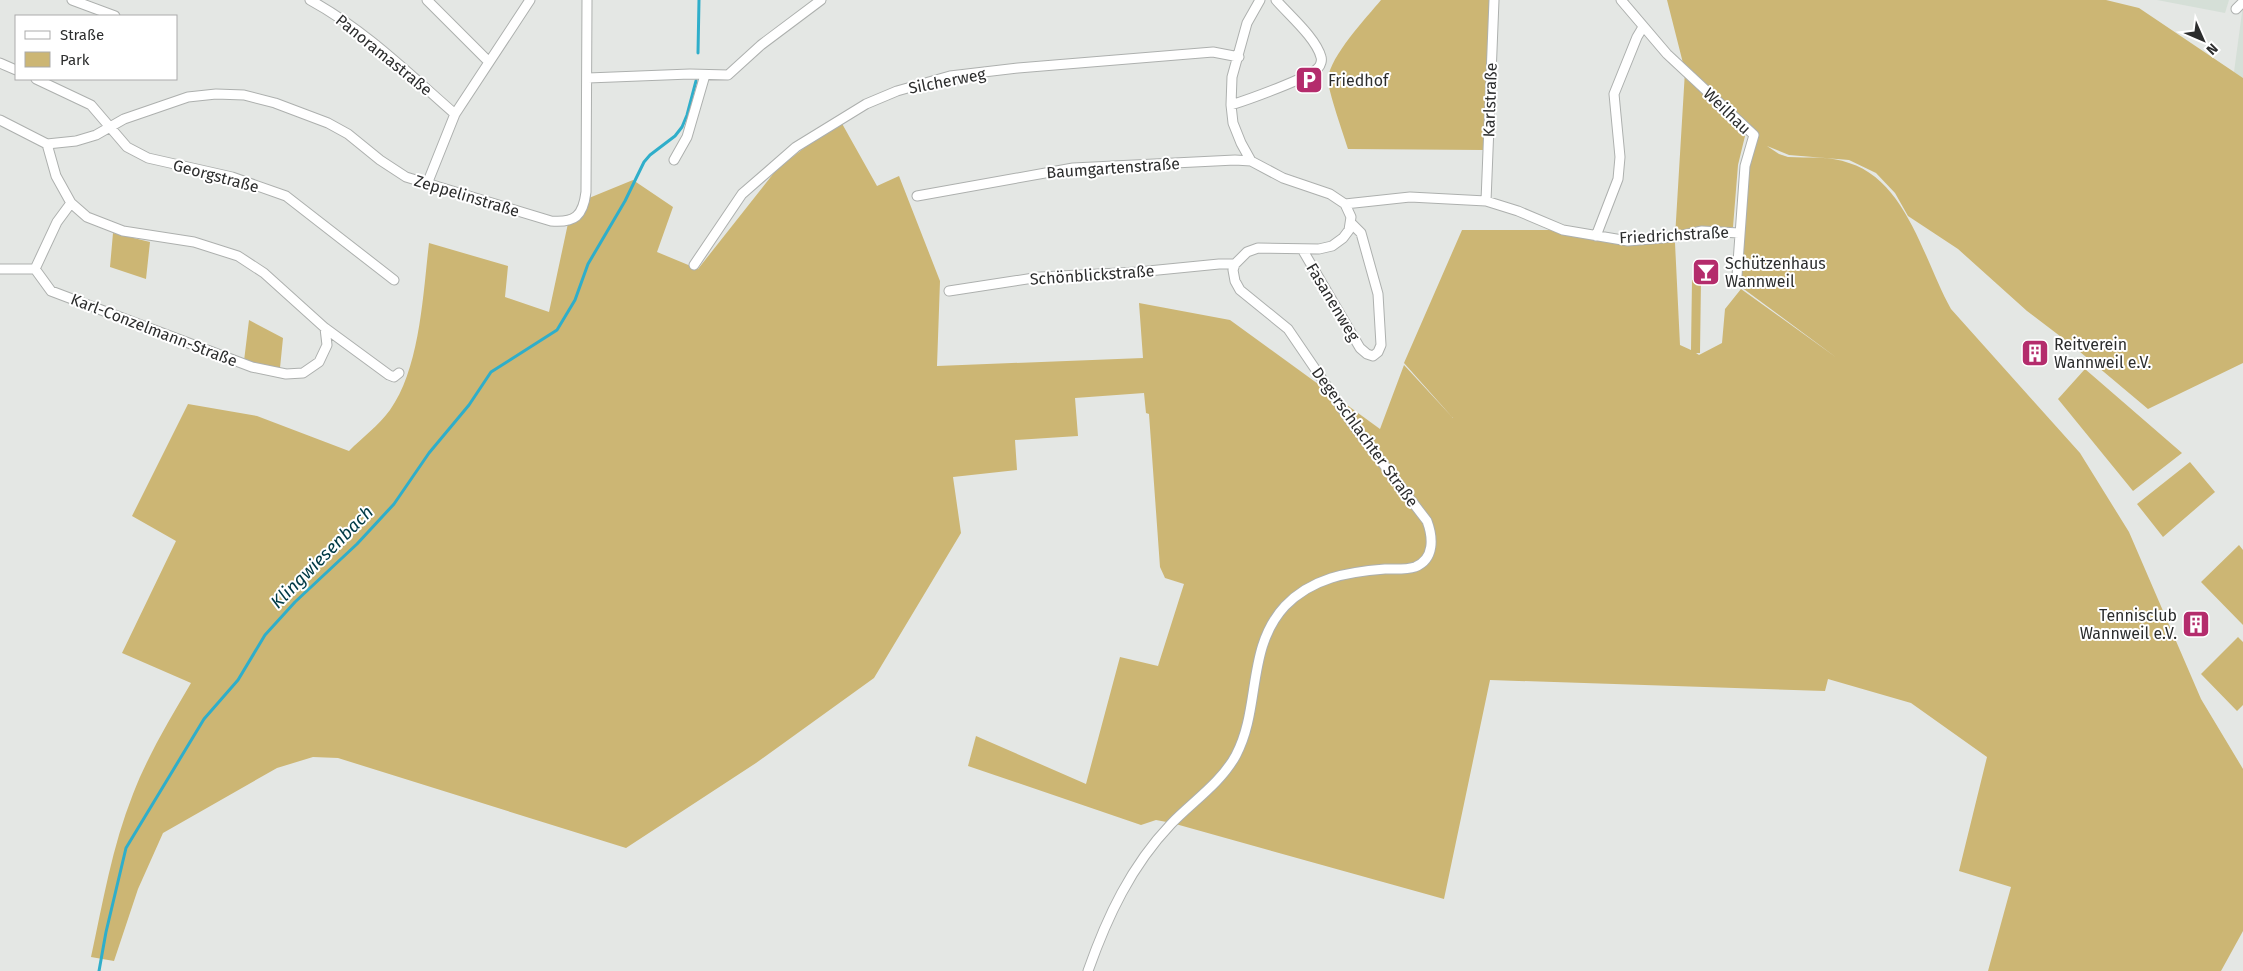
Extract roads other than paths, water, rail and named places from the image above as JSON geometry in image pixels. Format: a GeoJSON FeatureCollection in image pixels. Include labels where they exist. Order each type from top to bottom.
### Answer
{"type":"FeatureCollection","features":[{"type":"Feature","properties":{"kind":"street"},"geometry":{"type":"LineString","coordinates":[[72,0],[112,15]]}},
{"type":"Feature","properties":{"kind":"street","name":"Panoramastraße"},"geometry":{"type":"LineString","coordinates":[[310,0],[349,23],[372,41],[455,114]]}},
{"type":"Feature","properties":{"kind":"street"},"geometry":{"type":"LineString","coordinates":[[428,0],[489,62]]}},
{"type":"Feature","properties":{"kind":"street"},"geometry":{"type":"LineString","coordinates":[[427,184],[455,114],[530,0]]}},
{"type":"Feature","properties":{"kind":"street","name":"Zeppelinstraße"},"geometry":{"type":"LineString","coordinates":[[47,144],[76,141],[96,136],[124,119],[188,97],[216,94],[244,95],[275,103],[328,123],[348,134],[380,160],[406,177],[551,221],[564,222],[572,220],[584,206],[586,192],[587,0]]}},
{"type":"Feature","properties":{"kind":"street"},"geometry":{"type":"LineString","coordinates":[[588,78],[690,74],[728,75],[761,45],[820,0]]}},
{"type":"Feature","properties":{"kind":"street"},"geometry":{"type":"LineString","coordinates":[[1235,264],[1247,252],[1258,248],[1302,249],[1332,246],[1343,238],[1351,223],[1351,217],[1345,204],[1330,194],[1283,178],[1251,162],[1237,134],[1230,105],[1232,78],[1247,23],[1260,0]]}},
{"type":"Feature","properties":{"kind":"street"},"geometry":{"type":"LineString","coordinates":[[1230,105],[1305,76],[1318,68],[1321,63],[1321,57],[1312,40],[1276,0]]}},
{"type":"Feature","properties":{"kind":"street","name":"Karlstraße"},"geometry":{"type":"LineString","coordinates":[[1486,201],[1494,0]]}},
{"type":"Feature","properties":{"kind":"street"},"geometry":{"type":"LineString","coordinates":[[1596,236],[1618,179],[1620,156],[1614,94],[1637,37],[1643,27],[1621,0]]}},
{"type":"Feature","properties":{"kind":"street","name":"Weilhau"},"geometry":{"type":"LineString","coordinates":[[1643,27],[1666,54],[1754,135],[1744,166],[1737,276]]}},
{"type":"Feature","properties":{"kind":"street","name":"Silcherweg"},"geometry":{"type":"LineString","coordinates":[[694,265],[742,194],[796,147],[866,104],[897,91],[950,76],[1018,68],[1213,52],[1238,57]]}},
{"type":"Feature","properties":{"kind":"street"},"geometry":{"type":"LineString","coordinates":[[0,63],[15,70]]}},
{"type":"Feature","properties":{"kind":"street"},"geometry":{"type":"LineString","coordinates":[[674,160],[687,137],[705,75]]}},
{"type":"Feature","properties":{"kind":"street","name":"Georgstraße"},"geometry":{"type":"LineString","coordinates":[[38,80],[91,105],[127,147],[148,158],[232,177],[286,196],[394,280]]}},
{"type":"Feature","properties":{"kind":"street"},"geometry":{"type":"LineString","coordinates":[[0,120],[47,144],[56,176],[71,203],[87,217],[123,231],[194,242],[238,256],[264,273],[326,328],[389,375],[394,377],[399,373]]}},
{"type":"Feature","properties":{"kind":"street","name":"Baumgartenstraße"},"geometry":{"type":"LineString","coordinates":[[917,196],[1073,168],[1235,160],[1251,162]]}},
{"type":"Feature","properties":{"kind":"street","name":"Friedrichstraße"},"geometry":{"type":"LineString","coordinates":[[1345,204],[1410,197],[1486,201],[1518,211],[1563,230],[1628,241],[1674,237],[1702,230],[1740,233]]}},
{"type":"Feature","properties":{"kind":"street"},"geometry":{"type":"LineString","coordinates":[[0,268],[35,269],[57,222],[71,203]]}},
{"type":"Feature","properties":{"kind":"street","name":"Fasanenweg"},"geometry":{"type":"LineString","coordinates":[[1302,249],[1360,348],[1373,356],[1378,352],[1381,345],[1378,294],[1361,233],[1351,223]]}},
{"type":"Feature","properties":{"kind":"street","name":"Schönblickstraße"},"geometry":{"type":"LineString","coordinates":[[949,290],[1040,277],[1138,272],[1235,264]]}},
{"type":"Feature","properties":{"kind":"street","name":"Degerschlachter Straße"},"geometry":{"type":"LineString","coordinates":[[1088,971],[1099,940],[1133,871],[1153,844],[1224,773],[1236,755],[1244,732],[1261,646],[1270,625],[1285,606],[1303,591],[1322,580],[1344,574],[1415,567],[1427,556],[1432,546],[1432,533],[1427,521],[1352,423],[1288,329],[1240,290],[1235,281],[1233,270],[1235,264]]}},
{"type":"Feature","properties":{"kind":"street","name":"Karl-Conzelmann-Straße"},"geometry":{"type":"LineString","coordinates":[[35,269],[52,291],[67,298],[252,367],[286,374],[303,374],[319,362],[327,344],[326,328]]}},
{"type":"Feature","properties":{"kind":"waterway"},"geometry":{"type":"LineString","coordinates":[[698,53],[699,0]]}},
{"type":"Feature","properties":{"kind":"waterway","name":"Klingwiesenbach"},"geometry":{"type":"LineString","coordinates":[[99,971],[106,932],[126,848],[204,719],[238,680],[265,635],[295,602],[357,544],[394,504],[429,453],[469,405],[491,372],[557,330],[575,300],[588,264],[625,201],[644,162],[650,155],[675,136],[682,127],[696,81]]}},
{"type":"Feature","properties":{"kind":"place","name":"Friedhof"},"geometry":{"type":"Point","coordinates":[1309,80]}},
{"type":"Feature","properties":{"kind":"place","name":"Schützenhaus Wannweil"},"geometry":{"type":"Point","coordinates":[1706,272]}},
{"type":"Feature","properties":{"kind":"place","name":"Reitverein Wannweil e.V."},"geometry":{"type":"Point","coordinates":[2035,353]}},
{"type":"Feature","properties":{"kind":"place","name":"Tennisclub Wannweil e.V."},"geometry":{"type":"Point","coordinates":[2196,624]}}]}
